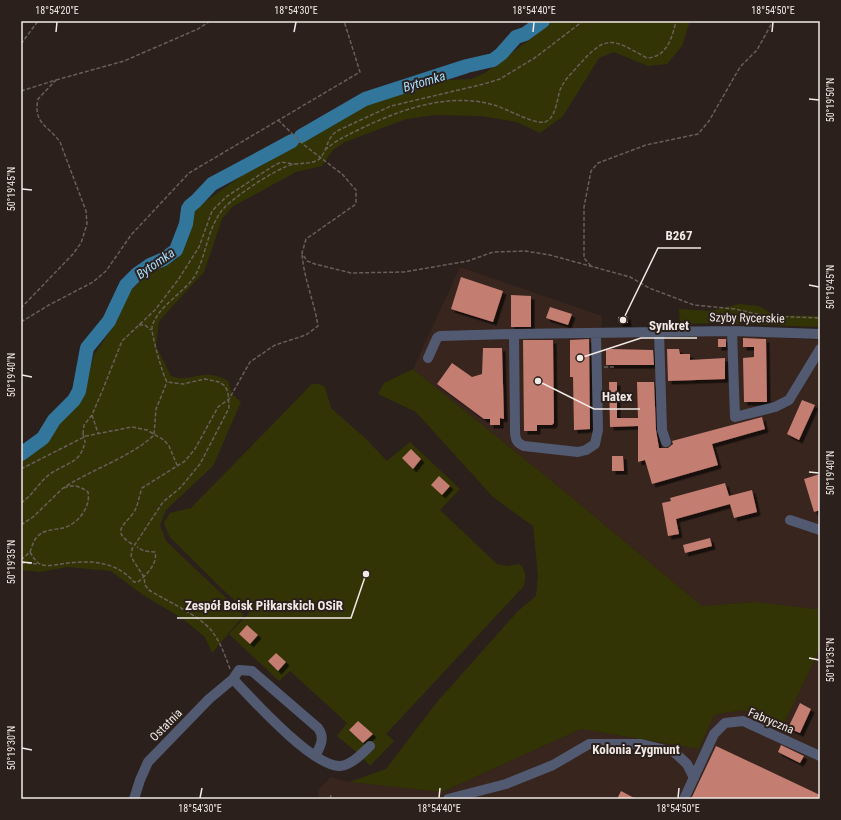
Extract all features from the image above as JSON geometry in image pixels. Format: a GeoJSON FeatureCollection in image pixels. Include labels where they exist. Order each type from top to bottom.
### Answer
{"type":"FeatureCollection","features":[{"type":"Feature","properties":{"kind":"street","name":"Szyby Rycerskie"},"geometry":{"type":"LineString","coordinates":[[428,358],[437,338],[440,336],[732,331],[820,334]]}},
{"type":"Feature","properties":{"kind":"street"},"geometry":{"type":"LineString","coordinates":[[732,331],[735,417],[775,407],[789,400],[820,349]]}},
{"type":"Feature","properties":{"kind":"street"},"geometry":{"type":"LineString","coordinates":[[659,332],[662,430],[666,442]]}},
{"type":"Feature","properties":{"kind":"street"},"geometry":{"type":"LineString","coordinates":[[514,334],[516,441],[524,446],[578,452],[590,449],[595,444],[597,438],[599,333]]}},
{"type":"Feature","properties":{"kind":"street"},"geometry":{"type":"LineString","coordinates":[[790,520],[820,530]]}},
{"type":"Feature","properties":{"kind":"street","name":"Ostatnia"},"geometry":{"type":"LineString","coordinates":[[134,799],[148,762],[209,700],[233,679],[239,670],[252,671],[318,728],[322,733],[322,738],[315,756]]}},
{"type":"Feature","properties":{"kind":"street"},"geometry":{"type":"LineString","coordinates":[[233,679],[278,726],[315,756],[331,764],[338,766],[347,764],[370,746]]}},
{"type":"Feature","properties":{"kind":"street","name":"Fabryczna"},"geometry":{"type":"LineString","coordinates":[[684,799],[714,734],[725,723],[743,721],[820,756]]}},
{"type":"Feature","properties":{"kind":"street"},"geometry":{"type":"LineString","coordinates":[[448,799],[506,784],[553,766],[589,744],[641,744],[674,752],[687,764],[694,778]]}},
{"type":"Feature","properties":{"kind":"path"},"geometry":{"type":"LineString","coordinates":[[21,44],[38,21]]}},
{"type":"Feature","properties":{"kind":"path"},"geometry":{"type":"LineString","coordinates":[[21,91],[124,61],[198,29],[210,21]]}},
{"type":"Feature","properties":{"kind":"path"},"geometry":{"type":"LineString","coordinates":[[21,322],[49,305],[93,282],[106,271],[131,235],[189,173],[360,72],[344,21]]}},
{"type":"Feature","properties":{"kind":"path"},"geometry":{"type":"LineString","coordinates":[[21,503],[28,499],[50,474],[74,462],[84,450],[86,441],[83,434],[84,425],[92,415],[122,341],[166,296],[190,263],[199,246],[208,220],[217,205],[226,196],[276,165],[285,162],[294,164],[314,162],[321,158],[332,134],[391,106],[500,79],[536,57],[583,21]]}},
{"type":"Feature","properties":{"kind":"path"},"geometry":{"type":"LineString","coordinates":[[325,150],[335,141],[399,111],[445,101],[481,102],[498,106],[536,122],[544,122],[549,120],[564,83],[592,50],[610,42],[625,45],[647,58],[659,56],[665,49],[676,21]]}},
{"type":"Feature","properties":{"kind":"path"},"geometry":{"type":"LineString","coordinates":[[593,268],[584,258],[583,236],[584,207],[591,171],[598,163],[646,145],[698,134],[709,121],[740,67],[757,50],[773,21]]}},
{"type":"Feature","properties":{"kind":"path"},"geometry":{"type":"LineString","coordinates":[[21,308],[73,254],[81,243],[87,224],[86,212],[60,142],[37,117],[38,99],[56,80]]}},
{"type":"Feature","properties":{"kind":"path"},"geometry":{"type":"LineString","coordinates":[[132,544],[123,536],[120,530],[134,511],[142,488],[184,461],[195,449],[218,408],[229,400],[250,362],[275,345],[306,335],[318,326],[309,294],[302,253],[306,239],[356,204],[356,190],[342,174],[304,145],[278,120]]}},
{"type":"Feature","properties":{"kind":"path"},"geometry":{"type":"LineString","coordinates":[[167,382],[164,377],[152,331],[153,325],[160,314],[195,275],[215,223],[225,208],[257,184],[294,164]]}},
{"type":"Feature","properties":{"kind":"path"},"geometry":{"type":"LineString","coordinates":[[302,253],[306,261],[351,272],[404,272],[468,261],[493,252],[525,251],[550,255],[630,277],[649,288],[694,305],[735,309],[765,316],[820,318]]}},
{"type":"Feature","properties":{"kind":"path"},"geometry":{"type":"LineString","coordinates":[[138,326],[145,325],[152,331]]}},
{"type":"Feature","properties":{"kind":"path"},"geometry":{"type":"LineString","coordinates":[[167,382],[183,384],[205,379],[219,382],[225,386],[229,400],[229,408],[200,464],[180,488],[164,502],[132,549],[131,557],[144,576],[145,584],[149,590],[203,622],[211,629],[224,651],[233,679]]}},
{"type":"Feature","properties":{"kind":"path"},"geometry":{"type":"LineString","coordinates":[[154,435],[156,409],[167,382]]}},
{"type":"Feature","properties":{"kind":"path"},"geometry":{"type":"LineString","coordinates":[[92,415],[98,433]]}},
{"type":"Feature","properties":{"kind":"path"},"geometry":{"type":"LineString","coordinates":[[21,469],[63,446],[98,433],[132,427],[141,428],[164,440],[169,446],[176,465]]}},
{"type":"Feature","properties":{"kind":"path"},"geometry":{"type":"LineString","coordinates":[[21,525],[33,517],[75,480],[132,450],[154,435]]}},
{"type":"Feature","properties":{"kind":"path"},"geometry":{"type":"LineString","coordinates":[[21,560],[30,552],[36,537],[44,532],[70,525],[84,512],[89,497],[88,492],[76,486],[69,486],[62,490]]}},
{"type":"Feature","properties":{"kind":"path"},"geometry":{"type":"LineString","coordinates":[[21,563],[51,566],[94,561],[122,571],[134,582],[138,582],[152,567],[156,555],[155,552],[144,551],[137,547]]}},
{"type":"Feature","properties":{"kind":"path"},"geometry":{"type":"LineString","coordinates":[[30,552],[34,559],[40,564]]}},
{"type":"Feature","properties":{"kind":"shaded area"},"geometry":{"type":"Polygon","coordinates":[[[527,21],[690,21],[682,46],[667,64],[648,66],[614,52],[599,58],[563,116],[540,133],[517,122],[481,116],[435,115],[406,119],[345,142],[333,150],[322,166],[296,172],[232,207],[222,219],[204,272],[159,321],[156,346],[171,376],[186,378],[211,375],[219,377],[228,381],[232,394],[241,402],[213,466],[166,510],[160,525],[166,541],[244,615],[212,653],[205,637],[183,619],[143,595],[111,571],[67,567],[40,572],[21,570],[21,457],[42,446],[55,428],[82,401],[94,355],[117,321],[128,293],[143,279],[177,259],[192,228],[194,210],[251,169],[367,102],[444,80],[471,79],[485,73],[536,35],[527,21]]]}},
{"type":"Feature","properties":{"kind":"shaded area"},"geometry":{"type":"Polygon","coordinates":[[[460,267],[602,316],[601,336],[733,335],[820,340],[820,607],[816,609],[756,602],[702,606],[563,490],[413,369],[460,267]]]}},
{"type":"Feature","properties":{"kind":"shaded area"},"geometry":{"type":"Polygon","coordinates":[[[739,304],[759,306],[774,315],[820,316],[820,327],[722,323],[680,324],[679,309],[710,311],[739,304]]]}},
{"type":"Feature","properties":{"kind":"shaded area"},"geometry":{"type":"Polygon","coordinates":[[[413,369],[563,490],[702,606],[756,602],[816,609],[820,607],[820,649],[782,728],[743,710],[714,715],[699,749],[581,729],[442,792],[349,782],[386,769],[437,702],[518,611],[536,596],[538,575],[533,526],[493,497],[416,412],[378,394],[384,383],[413,369]]]}},
{"type":"Feature","properties":{"kind":"shaded area"},"geometry":{"type":"Polygon","coordinates":[[[312,384],[319,384],[325,387],[331,408],[366,439],[387,461],[410,442],[460,489],[440,510],[497,564],[507,566],[519,564],[525,574],[523,587],[386,734],[394,741],[370,766],[360,755],[337,736],[347,723],[290,671],[279,681],[229,634],[249,613],[221,588],[169,536],[164,523],[170,513],[191,508],[312,384]]]}},
{"type":"Feature","properties":{"kind":"shaded area"},"geometry":{"type":"Polygon","coordinates":[[[820,649],[820,799],[318,799],[319,789],[331,777],[349,782],[442,792],[581,729],[699,749],[714,715],[743,710],[782,728],[820,649]]]}},
{"type":"Feature","properties":{"kind":"building"},"geometry":{"type":"Polygon","coordinates":[[[461,277],[503,291],[493,322],[451,309],[461,277]]]}},
{"type":"Feature","properties":{"kind":"building"},"geometry":{"type":"Polygon","coordinates":[[[511,295],[531,296],[531,327],[511,327],[511,295]]]}},
{"type":"Feature","properties":{"kind":"building"},"geometry":{"type":"Polygon","coordinates":[[[550,307],[572,314],[568,325],[546,318],[550,307]]]}},
{"type":"Feature","properties":{"kind":"building"},"geometry":{"type":"Polygon","coordinates":[[[627,316],[628,323],[619,323],[618,317],[627,316]]]}},
{"type":"Feature","properties":{"kind":"building"},"geometry":{"type":"Polygon","coordinates":[[[743,338],[766,339],[767,402],[744,402],[743,358],[754,357],[754,347],[743,347],[743,338]]]}},
{"type":"Feature","properties":{"kind":"building"},"geometry":{"type":"Polygon","coordinates":[[[589,339],[590,429],[574,430],[573,377],[570,377],[570,340],[589,339]]]}},
{"type":"Feature","properties":{"kind":"building"},"geometry":{"type":"Polygon","coordinates":[[[718,339],[726,339],[726,347],[718,347],[718,339]]]}},
{"type":"Feature","properties":{"kind":"building"},"geometry":{"type":"Polygon","coordinates":[[[523,340],[553,340],[554,423],[552,425],[537,425],[537,431],[524,431],[523,340]]]}},
{"type":"Feature","properties":{"kind":"building"},"geometry":{"type":"Polygon","coordinates":[[[483,348],[502,348],[504,419],[500,418],[500,425],[490,425],[490,419],[484,419],[437,384],[452,363],[472,377],[482,374],[483,348]]]}},
{"type":"Feature","properties":{"kind":"building"},"geometry":{"type":"Polygon","coordinates":[[[667,349],[679,349],[680,354],[690,354],[690,360],[725,358],[725,379],[668,381],[667,349]]]}},
{"type":"Feature","properties":{"kind":"building"},"geometry":{"type":"Polygon","coordinates":[[[606,350],[653,350],[654,365],[606,365],[606,350]]]}},
{"type":"Feature","properties":{"kind":"building"},"geometry":{"type":"Polygon","coordinates":[[[609,382],[617,382],[617,418],[638,418],[637,382],[654,382],[656,430],[659,448],[668,448],[673,444],[672,441],[762,417],[765,429],[712,444],[718,465],[652,484],[645,460],[638,462],[638,426],[610,427],[609,382]]]}},
{"type":"Feature","properties":{"kind":"building"},"geometry":{"type":"Polygon","coordinates":[[[802,400],[815,405],[799,440],[787,434],[802,400]]]}},
{"type":"Feature","properties":{"kind":"building"},"geometry":{"type":"Polygon","coordinates":[[[411,449],[421,459],[413,469],[402,458],[411,449]]]}},
{"type":"Feature","properties":{"kind":"building"},"geometry":{"type":"Polygon","coordinates":[[[612,456],[623,456],[624,471],[612,471],[612,456]]]}},
{"type":"Feature","properties":{"kind":"building"},"geometry":{"type":"Polygon","coordinates":[[[820,474],[820,510],[814,512],[804,479],[820,474]]]}},
{"type":"Feature","properties":{"kind":"building"},"geometry":{"type":"Polygon","coordinates":[[[439,476],[450,486],[442,495],[431,485],[439,476]]]}},
{"type":"Feature","properties":{"kind":"building"},"geometry":{"type":"Polygon","coordinates":[[[725,483],[729,496],[752,490],[757,512],[734,518],[730,504],[676,519],[679,534],[668,536],[662,503],[671,501],[670,498],[725,483]]]}},
{"type":"Feature","properties":{"kind":"building"},"geometry":{"type":"Polygon","coordinates":[[[710,538],[712,546],[685,553],[683,545],[710,538]]]}},
{"type":"Feature","properties":{"kind":"building"},"geometry":{"type":"Polygon","coordinates":[[[247,625],[258,635],[250,644],[239,634],[247,625]]]}},
{"type":"Feature","properties":{"kind":"building"},"geometry":{"type":"Polygon","coordinates":[[[276,653],[286,662],[278,671],[268,661],[276,653]]]}},
{"type":"Feature","properties":{"kind":"building"},"geometry":{"type":"Polygon","coordinates":[[[800,703],[811,709],[800,733],[788,728],[800,703]]]}},
{"type":"Feature","properties":{"kind":"building"},"geometry":{"type":"Polygon","coordinates":[[[358,721],[373,734],[363,743],[349,730],[358,721]]]}},
{"type":"Feature","properties":{"kind":"building"},"geometry":{"type":"Polygon","coordinates":[[[781,745],[804,756],[800,763],[778,752],[781,745]]]}},
{"type":"Feature","properties":{"kind":"building"},"geometry":{"type":"Polygon","coordinates":[[[716,746],[820,795],[820,799],[691,799],[716,746]]]}},
{"type":"Feature","properties":{"kind":"building"},"geometry":{"type":"Polygon","coordinates":[[[621,791],[636,799],[617,799],[621,791]]]}},
{"type":"Feature","properties":{"kind":"waterway","name":"Bytomka"},"geometry":{"type":"LineString","coordinates":[[301,136],[365,99],[467,66],[493,60],[501,54],[516,37],[525,34],[543,21]]}},
{"type":"Feature","properties":{"kind":"waterway","name":"Bytomka"},"geometry":{"type":"LineString","coordinates":[[21,454],[43,438],[54,420],[74,400],[79,391],[87,348],[109,321],[126,285],[137,274],[150,265],[164,259],[176,250],[186,224],[188,209],[190,206],[212,184],[292,141]]}},
{"type":"Feature","properties":{"kind":"place","name":"B267"},"geometry":{"type":"Point","coordinates":[623,320]}},
{"type":"Feature","properties":{"kind":"place","name":"Synkret"},"geometry":{"type":"Point","coordinates":[580,358]}},
{"type":"Feature","properties":{"kind":"place","name":"Hatex"},"geometry":{"type":"Point","coordinates":[538,381]}},
{"type":"Feature","properties":{"kind":"place","name":"Zespół Boisk Piłkarskich OSiR"},"geometry":{"type":"Point","coordinates":[366,574]}},
{"type":"Feature","properties":{"kind":"district","name":"Kolonia Zygmunt"},"geometry":{"type":"Point","coordinates":[636,749]}}]}
